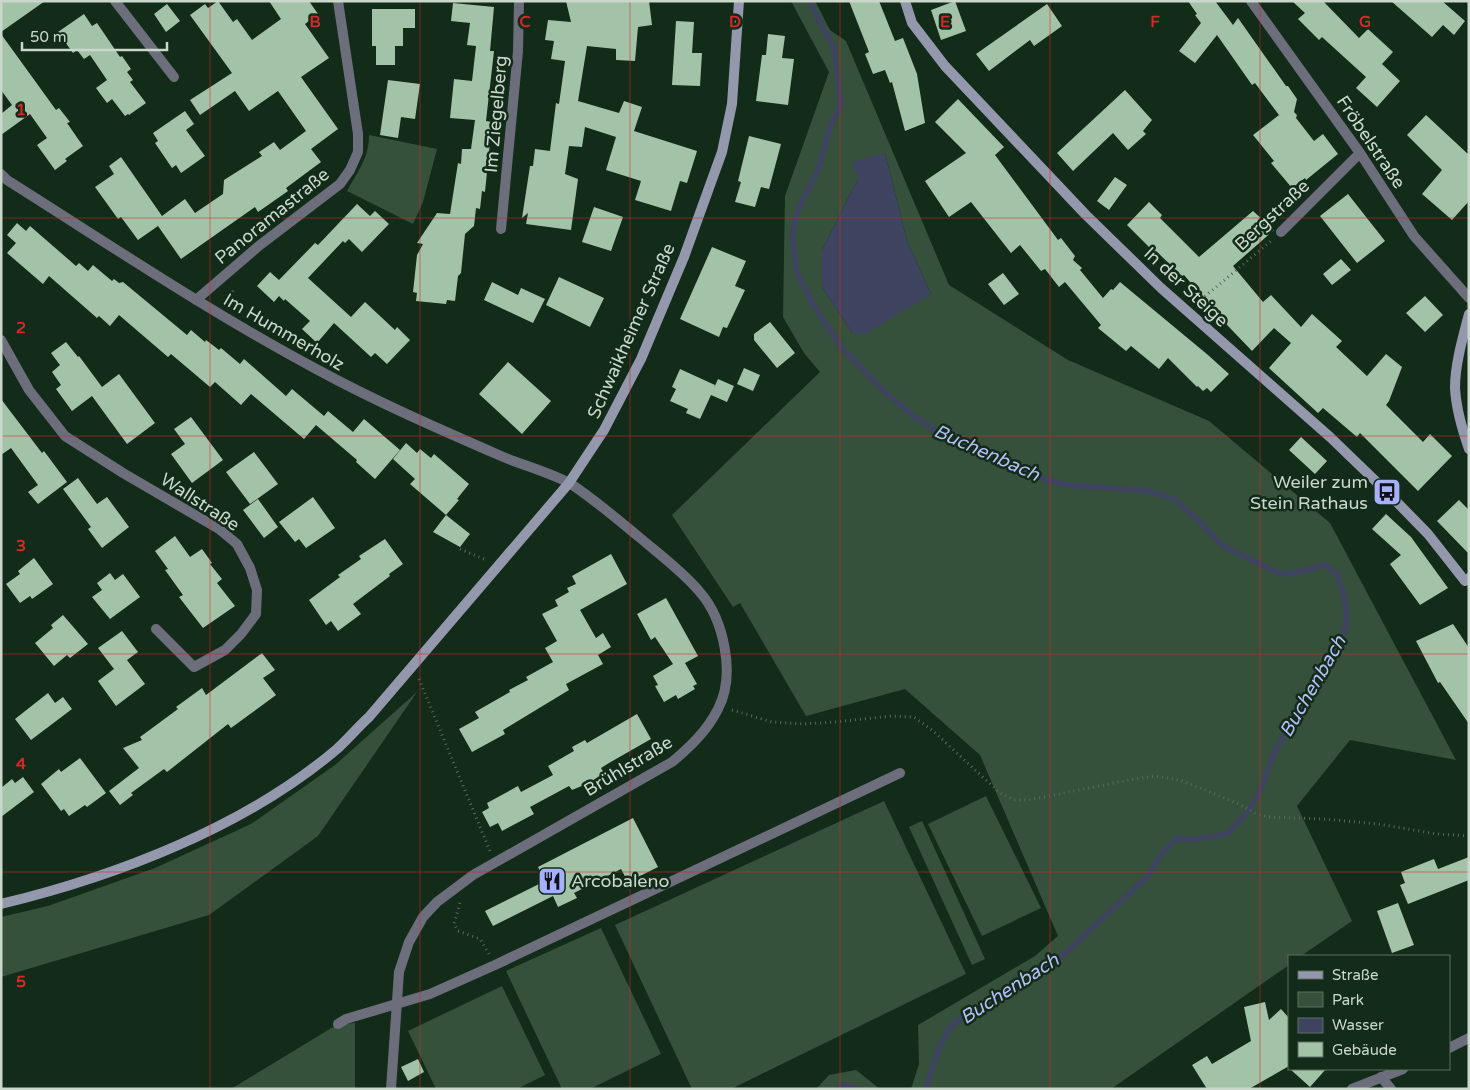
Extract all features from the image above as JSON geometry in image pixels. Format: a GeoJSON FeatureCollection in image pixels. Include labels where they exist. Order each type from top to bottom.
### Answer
{"type":"FeatureCollection","features":[{"type":"Feature","properties":{"kind":"main road","name":"Schwaikheimer Straße"},"geometry":{"type":"LineString","coordinates":[[1,904],[91,878],[182,843],[232,820],[306,773],[337,748],[369,717],[569,483],[604,430],[641,359],[684,257],[722,152],[732,104],[739,1]]}},
{"type":"Feature","properties":{"kind":"main road","name":"In der Steige"},"geometry":{"type":"LineString","coordinates":[[905,1],[912,23],[945,66],[1086,215],[1161,288],[1330,437],[1428,534],[1468,582]]}},
{"type":"Feature","properties":{"kind":"main road"},"geometry":{"type":"LineString","coordinates":[[1469,314],[1461,343],[1455,387],[1459,418],[1469,449]]}},
{"type":"Feature","properties":{"kind":"street"},"geometry":{"type":"LineString","coordinates":[[115,1],[174,77]]}},
{"type":"Feature","properties":{"kind":"street","name":"Panoramastraße"},"geometry":{"type":"LineString","coordinates":[[196,300],[260,245],[340,184],[350,170],[358,152],[358,134],[338,1]]}},
{"type":"Feature","properties":{"kind":"street","name":"Im Ziegelberg"},"geometry":{"type":"LineString","coordinates":[[501,229],[518,51],[519,1]]}},
{"type":"Feature","properties":{"kind":"street","name":"Fröbelstraße"},"geometry":{"type":"LineString","coordinates":[[1251,1],[1360,153],[1414,236],[1469,298]]}},
{"type":"Feature","properties":{"kind":"street","name":"Bergstraße"},"geometry":{"type":"LineString","coordinates":[[1281,232],[1360,153]]}},
{"type":"Feature","properties":{"kind":"street","name":"Im Hummerholz"},"geometry":{"type":"LineString","coordinates":[[3,181],[255,336],[346,385],[503,457],[569,483]]}},
{"type":"Feature","properties":{"kind":"street","name":"Wallstraße"},"geometry":{"type":"LineString","coordinates":[[1,340],[30,390],[65,436],[123,473],[219,529],[237,544],[250,568],[256,590],[256,614],[241,634],[225,650],[194,667],[156,629]]}},
{"type":"Feature","properties":{"kind":"street","name":"Brühlstraße"},"geometry":{"type":"LineString","coordinates":[[391,1089],[399,972],[410,942],[423,917],[437,902],[473,875],[672,762],[694,743],[710,724],[720,707],[726,682],[725,652],[719,623],[712,608],[700,591],[654,549],[569,483]]}},
{"type":"Feature","properties":{"kind":"street"},"geometry":{"type":"LineString","coordinates":[[338,1024],[346,1019],[430,994],[495,965],[900,773]]}},
{"type":"Feature","properties":{"kind":"street"},"geometry":{"type":"LineString","coordinates":[[1450,1048],[1469,1038]]}},
{"type":"Feature","properties":{"kind":"street"},"geometry":{"type":"LineString","coordinates":[[1352,1089],[1400,1070]]}},
{"type":"Feature","properties":{"kind":"street"},"geometry":{"type":"LineString","coordinates":[[1382,1077],[1390,1089]]}},
{"type":"Feature","properties":{"kind":"path","name":"Bergstraße"},"geometry":{"type":"LineString","coordinates":[[1202,298],[1281,232]]}},
{"type":"Feature","properties":{"kind":"path"},"geometry":{"type":"LineString","coordinates":[[234,286],[231,296],[233,308],[237,312]]}},
{"type":"Feature","properties":{"kind":"path"},"geometry":{"type":"LineString","coordinates":[[460,549],[498,566]]}},
{"type":"Feature","properties":{"kind":"path"},"geometry":{"type":"LineString","coordinates":[[413,664],[474,808],[495,863]]}},
{"type":"Feature","properties":{"kind":"path"},"geometry":{"type":"LineString","coordinates":[[720,707],[772,722],[804,724],[891,716],[914,717],[932,730],[1000,793],[1014,800],[1029,800],[1155,776],[1180,780],[1240,804],[1255,813],[1269,817],[1360,822],[1436,834],[1469,836]]}},
{"type":"Feature","properties":{"kind":"path"},"geometry":{"type":"LineString","coordinates":[[464,897],[457,910],[454,924],[458,931],[480,939],[495,965]]}},
{"type":"Feature","properties":{"kind":"green space"},"geometry":{"type":"Polygon","coordinates":[[[791,1],[815,1],[830,30],[846,41],[949,285],[1068,360],[1209,421],[1330,523],[1456,760],[1350,740],[1297,806],[1352,921],[1302,955],[1288,955],[1288,966],[1111,1089],[911,1089],[919,1064],[918,1025],[1035,956],[1058,936],[980,755],[905,689],[806,716],[740,603],[733,607],[672,515],[820,372],[804,353],[783,317],[785,196],[829,72],[791,1]],[[885,153],[858,179],[822,250],[822,287],[852,333],[931,294],[907,241],[885,153]]]}},
{"type":"Feature","properties":{"kind":"green space"},"geometry":{"type":"Polygon","coordinates":[[[369,135],[437,149],[423,202],[413,224],[347,191],[365,158],[369,135]]]}},
{"type":"Feature","properties":{"kind":"green space"},"geometry":{"type":"Polygon","coordinates":[[[417,692],[318,836],[209,915],[1,977],[1,917],[48,906],[155,868],[251,824],[335,765],[417,692]]]}},
{"type":"Feature","properties":{"kind":"green space"},"geometry":{"type":"Polygon","coordinates":[[[986,796],[1041,908],[982,936],[928,824],[986,796]]]}},
{"type":"Feature","properties":{"kind":"green space"},"geometry":{"type":"Polygon","coordinates":[[[884,801],[966,974],[731,1089],[692,1089],[615,925],[884,801]]]}},
{"type":"Feature","properties":{"kind":"green space"},"geometry":{"type":"Polygon","coordinates":[[[922,821],[985,959],[972,965],[909,827],[922,821]]]}},
{"type":"Feature","properties":{"kind":"green space"},"geometry":{"type":"Polygon","coordinates":[[[601,928],[661,1054],[590,1089],[562,1089],[506,971],[601,928]]]}},
{"type":"Feature","properties":{"kind":"green space"},"geometry":{"type":"Polygon","coordinates":[[[502,986],[545,1075],[517,1089],[436,1089],[408,1031],[502,986]]]}},
{"type":"Feature","properties":{"kind":"green space"},"geometry":{"type":"Polygon","coordinates":[[[355,1023],[355,1089],[231,1089],[338,1024],[355,1023]]]}},
{"type":"Feature","properties":{"kind":"green space"},"geometry":{"type":"Polygon","coordinates":[[[856,1070],[880,1089],[816,1089],[829,1075],[856,1070]]]}},
{"type":"Feature","properties":{"kind":"water"},"geometry":{"type":"Polygon","coordinates":[[[885,153],[907,241],[931,294],[865,334],[852,333],[822,287],[822,250],[858,179],[853,162],[885,153]]]}},
{"type":"Feature","properties":{"kind":"building"},"geometry":{"type":"Polygon","coordinates":[[[1,1],[45,1],[1,32],[1,1]]]}},
{"type":"Feature","properties":{"kind":"building"},"geometry":{"type":"Polygon","coordinates":[[[218,1],[233,22],[237,19],[252,40],[281,19],[269,1],[309,1],[318,14],[305,24],[329,58],[301,77],[338,129],[311,149],[321,162],[286,188],[288,191],[258,212],[255,207],[181,259],[158,226],[138,240],[121,217],[118,219],[95,187],[114,174],[109,166],[121,157],[162,216],[185,199],[195,213],[223,194],[224,180],[262,156],[259,152],[274,142],[280,150],[306,131],[278,91],[249,111],[235,91],[200,115],[190,100],[232,73],[190,15],[205,4],[208,8],[218,1]]]}},
{"type":"Feature","properties":{"kind":"building"},"geometry":{"type":"Polygon","coordinates":[[[566,1],[649,1],[652,25],[638,27],[635,61],[616,60],[616,49],[587,46],[578,101],[619,113],[624,101],[642,107],[634,131],[697,151],[687,183],[680,181],[671,211],[635,200],[641,181],[606,170],[616,137],[585,127],[582,147],[569,146],[565,174],[578,179],[571,230],[526,224],[528,213],[522,218],[530,166],[533,166],[535,149],[550,151],[556,103],[559,104],[565,61],[551,59],[554,41],[545,40],[548,20],[571,22],[566,1]]]}},
{"type":"Feature","properties":{"kind":"building"},"geometry":{"type":"Polygon","coordinates":[[[849,1],[879,1],[895,41],[903,38],[917,74],[925,123],[905,131],[892,82],[890,83],[885,70],[873,74],[865,54],[869,52],[849,1]]]}},
{"type":"Feature","properties":{"kind":"building"},"geometry":{"type":"Polygon","coordinates":[[[955,1],[966,31],[941,40],[931,10],[955,1]]]}},
{"type":"Feature","properties":{"kind":"building"},"geometry":{"type":"Polygon","coordinates":[[[1188,1],[1215,1],[1233,25],[1238,18],[1297,99],[1294,112],[1297,115],[1296,118],[1314,141],[1323,134],[1338,154],[1306,180],[1305,178],[1292,188],[1271,163],[1274,161],[1253,135],[1279,115],[1255,83],[1252,85],[1217,35],[1195,63],[1179,51],[1201,23],[1188,1]]]}},
{"type":"Feature","properties":{"kind":"building"},"geometry":{"type":"Polygon","coordinates":[[[1292,1],[1323,1],[1359,38],[1368,29],[1393,52],[1382,64],[1400,81],[1377,107],[1356,88],[1366,77],[1322,37],[1319,40],[1298,19],[1305,13],[1292,1]]]}},
{"type":"Feature","properties":{"kind":"building"},"geometry":{"type":"Polygon","coordinates":[[[1391,1],[1442,1],[1465,21],[1454,35],[1443,25],[1432,37],[1391,1]]]}},
{"type":"Feature","properties":{"kind":"building"},"geometry":{"type":"Polygon","coordinates":[[[453,3],[494,7],[490,51],[494,51],[486,121],[492,122],[485,192],[482,191],[480,209],[476,208],[474,226],[465,234],[461,273],[458,276],[455,301],[447,300],[446,304],[416,301],[417,293],[413,292],[417,255],[423,244],[417,243],[437,213],[450,214],[458,163],[461,164],[462,149],[471,149],[475,120],[450,118],[454,79],[472,81],[476,46],[467,45],[470,23],[451,21],[453,3]]]}},
{"type":"Feature","properties":{"kind":"building"},"geometry":{"type":"Polygon","coordinates":[[[167,4],[180,21],[166,32],[154,14],[167,4]]]}},
{"type":"Feature","properties":{"kind":"building"},"geometry":{"type":"Polygon","coordinates":[[[1047,4],[1062,26],[1034,46],[1030,40],[989,71],[976,54],[1047,4]]]}},
{"type":"Feature","properties":{"kind":"building"},"geometry":{"type":"Polygon","coordinates":[[[372,9],[415,9],[415,28],[403,28],[403,46],[395,46],[395,65],[376,65],[376,46],[372,46],[372,9]]]}},
{"type":"Feature","properties":{"kind":"building"},"geometry":{"type":"Polygon","coordinates":[[[84,14],[92,26],[97,23],[120,57],[122,56],[131,69],[127,72],[133,80],[130,82],[146,103],[129,115],[125,116],[112,99],[107,103],[96,88],[107,80],[90,55],[84,59],[77,50],[73,53],[58,32],[84,14]]]}},
{"type":"Feature","properties":{"kind":"building"},"geometry":{"type":"Polygon","coordinates":[[[676,21],[694,22],[692,53],[702,53],[700,86],[672,85],[676,21]]]}},
{"type":"Feature","properties":{"kind":"building"},"geometry":{"type":"Polygon","coordinates":[[[1,34],[56,110],[59,108],[70,122],[67,123],[83,146],[65,159],[67,161],[55,170],[37,145],[47,138],[30,114],[1,135],[1,114],[12,105],[1,90],[1,34]]]}},
{"type":"Feature","properties":{"kind":"building"},"geometry":{"type":"Polygon","coordinates":[[[768,34],[785,36],[782,58],[794,59],[788,105],[756,101],[762,55],[766,55],[768,34]]]}},
{"type":"Feature","properties":{"kind":"building"},"geometry":{"type":"Polygon","coordinates":[[[388,80],[420,84],[415,119],[401,117],[398,138],[380,135],[388,80]]]}},
{"type":"Feature","properties":{"kind":"building"},"geometry":{"type":"Polygon","coordinates":[[[1125,90],[1152,120],[1143,131],[1146,134],[1128,150],[1113,133],[1073,171],[1057,153],[1125,90]]]}},
{"type":"Feature","properties":{"kind":"building"},"geometry":{"type":"Polygon","coordinates":[[[958,99],[1004,147],[995,155],[1058,240],[1061,238],[1075,256],[1073,260],[1082,268],[1080,270],[1103,298],[1120,282],[1229,374],[1211,392],[1207,388],[1203,391],[1197,387],[1168,358],[1159,369],[1131,346],[1126,351],[1098,328],[1101,325],[1065,282],[1059,287],[1045,269],[1041,271],[1020,245],[1011,253],[971,202],[949,217],[925,181],[966,153],[935,122],[958,99]]]}},
{"type":"Feature","properties":{"kind":"building"},"geometry":{"type":"Polygon","coordinates":[[[185,111],[194,124],[186,130],[205,156],[181,173],[176,165],[172,168],[155,143],[158,141],[153,133],[185,111]]]}},
{"type":"Feature","properties":{"kind":"building"},"geometry":{"type":"Polygon","coordinates":[[[1426,115],[1469,155],[1469,201],[1452,220],[1422,194],[1442,170],[1407,135],[1426,115]]]}},
{"type":"Feature","properties":{"kind":"building"},"geometry":{"type":"Polygon","coordinates":[[[749,136],[781,144],[769,189],[761,187],[755,207],[735,202],[741,182],[738,181],[749,136]]]}},
{"type":"Feature","properties":{"kind":"building"},"geometry":{"type":"Polygon","coordinates":[[[1115,177],[1127,185],[1109,210],[1097,201],[1115,177]]]}},
{"type":"Feature","properties":{"kind":"building"},"geometry":{"type":"Polygon","coordinates":[[[1348,194],[1385,241],[1357,263],[1320,216],[1348,194]]]}},
{"type":"Feature","properties":{"kind":"building"},"geometry":{"type":"Polygon","coordinates":[[[1149,202],[1162,215],[1160,218],[1199,257],[1253,211],[1274,230],[1233,266],[1263,302],[1271,295],[1301,327],[1312,314],[1342,341],[1336,347],[1367,376],[1386,354],[1402,367],[1386,405],[1423,442],[1430,434],[1452,456],[1418,491],[1360,433],[1357,437],[1323,408],[1318,413],[1269,368],[1291,343],[1274,328],[1252,351],[1208,305],[1184,275],[1182,276],[1156,251],[1155,253],[1127,225],[1149,202]]]}},
{"type":"Feature","properties":{"kind":"building"},"geometry":{"type":"Polygon","coordinates":[[[357,204],[370,216],[375,211],[389,224],[362,252],[349,239],[345,243],[343,241],[308,278],[351,317],[365,302],[395,330],[397,327],[410,340],[387,364],[375,353],[371,357],[334,323],[317,343],[302,329],[310,321],[285,299],[284,301],[279,296],[274,302],[257,286],[270,272],[279,280],[315,243],[318,245],[357,204]]]}},
{"type":"Feature","properties":{"kind":"building"},"geometry":{"type":"Polygon","coordinates":[[[594,207],[623,217],[611,251],[582,242],[594,207]]]}},
{"type":"Feature","properties":{"kind":"building"},"geometry":{"type":"Polygon","coordinates":[[[17,223],[26,231],[30,226],[76,266],[79,263],[88,271],[93,265],[112,281],[114,279],[119,283],[123,282],[187,335],[191,330],[205,342],[206,340],[219,350],[221,348],[240,364],[244,359],[286,396],[292,389],[324,416],[328,411],[353,432],[364,419],[400,450],[375,479],[356,462],[357,460],[316,425],[304,439],[251,394],[241,405],[215,382],[210,387],[171,354],[168,357],[119,315],[110,326],[99,316],[97,318],[49,276],[43,284],[7,253],[16,243],[7,235],[17,223]]]}},
{"type":"Feature","properties":{"kind":"building"},"geometry":{"type":"Polygon","coordinates":[[[712,247],[746,261],[735,286],[745,290],[727,328],[723,327],[719,337],[680,319],[712,247]]]}},
{"type":"Feature","properties":{"kind":"building"},"geometry":{"type":"Polygon","coordinates":[[[1341,259],[1351,270],[1332,285],[1323,274],[1341,259]]]}},
{"type":"Feature","properties":{"kind":"building"},"geometry":{"type":"Polygon","coordinates":[[[1003,273],[1019,294],[1004,305],[988,284],[1003,273]]]}},
{"type":"Feature","properties":{"kind":"building"},"geometry":{"type":"Polygon","coordinates":[[[559,277],[604,298],[590,327],[546,305],[559,277]]]}},
{"type":"Feature","properties":{"kind":"building"},"geometry":{"type":"Polygon","coordinates":[[[492,282],[518,295],[521,288],[545,299],[533,323],[484,300],[492,282]]]}},
{"type":"Feature","properties":{"kind":"building"},"geometry":{"type":"Polygon","coordinates":[[[1425,296],[1443,315],[1425,332],[1406,313],[1425,296]]]}},
{"type":"Feature","properties":{"kind":"building"},"geometry":{"type":"Polygon","coordinates":[[[770,322],[795,353],[777,368],[754,340],[754,334],[770,322]]]}},
{"type":"Feature","properties":{"kind":"building"},"geometry":{"type":"Polygon","coordinates":[[[66,342],[102,387],[119,374],[155,423],[127,444],[92,396],[72,411],[56,389],[61,385],[52,372],[60,365],[51,353],[66,342]]]}},
{"type":"Feature","properties":{"kind":"building"},"geometry":{"type":"Polygon","coordinates":[[[508,362],[551,401],[522,434],[479,394],[508,362]]]}},
{"type":"Feature","properties":{"kind":"building"},"geometry":{"type":"Polygon","coordinates":[[[744,368],[760,375],[753,391],[737,384],[744,368]]]}},
{"type":"Feature","properties":{"kind":"building"},"geometry":{"type":"Polygon","coordinates":[[[680,369],[715,385],[714,388],[718,379],[734,386],[727,402],[711,395],[700,419],[686,413],[688,409],[670,401],[676,389],[672,387],[680,369]]]}},
{"type":"Feature","properties":{"kind":"building"},"geometry":{"type":"Polygon","coordinates":[[[1,399],[42,453],[44,451],[67,482],[38,504],[28,492],[38,485],[11,448],[1,455],[1,399]]]}},
{"type":"Feature","properties":{"kind":"building"},"geometry":{"type":"Polygon","coordinates":[[[191,417],[223,460],[192,483],[171,454],[185,444],[174,429],[191,417]]]}},
{"type":"Feature","properties":{"kind":"building"},"geometry":{"type":"Polygon","coordinates":[[[1301,437],[1327,461],[1315,474],[1289,450],[1301,437]]]}},
{"type":"Feature","properties":{"kind":"building"},"geometry":{"type":"Polygon","coordinates":[[[406,443],[417,453],[420,449],[431,458],[434,454],[469,484],[457,499],[459,500],[446,515],[410,484],[415,479],[393,459],[406,443]]]}},
{"type":"Feature","properties":{"kind":"building"},"geometry":{"type":"Polygon","coordinates":[[[254,452],[278,484],[250,504],[226,472],[254,452]]]}},
{"type":"Feature","properties":{"kind":"building"},"geometry":{"type":"Polygon","coordinates":[[[78,478],[97,504],[107,497],[129,527],[102,548],[88,529],[91,527],[63,489],[78,478]]]}},
{"type":"Feature","properties":{"kind":"building"},"geometry":{"type":"Polygon","coordinates":[[[313,497],[335,528],[306,548],[299,539],[295,542],[279,522],[313,497]]]}},
{"type":"Feature","properties":{"kind":"building"},"geometry":{"type":"Polygon","coordinates":[[[258,499],[278,527],[264,538],[243,510],[258,499]]]}},
{"type":"Feature","properties":{"kind":"building"},"geometry":{"type":"Polygon","coordinates":[[[1459,500],[1469,510],[1469,554],[1437,521],[1459,500]]]}},
{"type":"Feature","properties":{"kind":"building"},"geometry":{"type":"Polygon","coordinates":[[[1386,514],[1411,537],[1448,588],[1420,605],[1390,564],[1401,555],[1372,529],[1386,514]]]}},
{"type":"Feature","properties":{"kind":"building"},"geometry":{"type":"Polygon","coordinates":[[[446,515],[470,534],[460,547],[433,532],[446,515]]]}},
{"type":"Feature","properties":{"kind":"building"},"geometry":{"type":"Polygon","coordinates":[[[175,536],[190,557],[202,549],[212,563],[210,564],[222,579],[217,583],[235,606],[203,628],[179,597],[183,595],[165,570],[168,569],[155,551],[175,536]]]}},
{"type":"Feature","properties":{"kind":"building"},"geometry":{"type":"Polygon","coordinates":[[[385,539],[403,564],[353,604],[361,614],[338,631],[331,621],[326,625],[309,600],[340,577],[338,575],[361,559],[359,556],[385,539]]]}},
{"type":"Feature","properties":{"kind":"building"},"geometry":{"type":"Polygon","coordinates":[[[611,554],[627,584],[580,610],[596,638],[603,633],[611,647],[598,655],[603,664],[566,684],[569,690],[503,730],[505,734],[472,752],[459,729],[479,718],[475,712],[510,692],[509,690],[528,680],[526,677],[553,662],[545,648],[557,641],[542,614],[558,606],[555,600],[569,592],[567,588],[576,584],[572,576],[611,554]]]}},
{"type":"Feature","properties":{"kind":"building"},"geometry":{"type":"Polygon","coordinates":[[[34,558],[53,584],[32,599],[30,596],[20,603],[6,584],[20,574],[18,571],[34,558]]]}},
{"type":"Feature","properties":{"kind":"building"},"geometry":{"type":"Polygon","coordinates":[[[110,573],[115,580],[123,574],[140,597],[110,619],[92,597],[102,590],[97,583],[110,573]]]}},
{"type":"Feature","properties":{"kind":"building"},"geometry":{"type":"Polygon","coordinates":[[[666,598],[698,656],[685,663],[697,684],[693,686],[695,689],[678,699],[676,695],[664,702],[655,686],[658,685],[653,676],[673,664],[655,637],[651,640],[637,614],[666,598]]]}},
{"type":"Feature","properties":{"kind":"building"},"geometry":{"type":"Polygon","coordinates":[[[63,615],[88,644],[70,658],[67,655],[54,666],[35,643],[53,628],[51,625],[63,615]]]}},
{"type":"Feature","properties":{"kind":"building"},"geometry":{"type":"Polygon","coordinates":[[[1453,624],[1469,648],[1469,724],[1440,682],[1438,683],[1416,641],[1453,624]]]}},
{"type":"Feature","properties":{"kind":"building"},"geometry":{"type":"Polygon","coordinates":[[[122,631],[138,652],[127,660],[145,684],[116,706],[98,681],[114,669],[98,648],[122,631]]]}},
{"type":"Feature","properties":{"kind":"building"},"geometry":{"type":"Polygon","coordinates":[[[262,653],[275,670],[263,678],[276,695],[231,728],[228,724],[167,772],[164,769],[131,793],[133,795],[120,805],[109,791],[139,768],[123,748],[142,740],[140,737],[178,709],[176,707],[202,688],[206,695],[262,653]]]}},
{"type":"Feature","properties":{"kind":"building"},"geometry":{"type":"Polygon","coordinates":[[[48,693],[55,703],[63,697],[72,709],[31,740],[15,719],[48,693]]]}},
{"type":"Feature","properties":{"kind":"building"},"geometry":{"type":"Polygon","coordinates":[[[637,714],[651,739],[601,768],[604,773],[589,783],[572,790],[569,786],[530,807],[534,814],[502,831],[498,823],[490,827],[482,812],[489,808],[487,803],[518,786],[521,792],[553,775],[548,766],[574,751],[572,747],[585,740],[587,743],[637,714]]]}},
{"type":"Feature","properties":{"kind":"building"},"geometry":{"type":"Polygon","coordinates":[[[80,758],[106,793],[87,807],[85,805],[69,816],[64,809],[61,811],[41,784],[59,769],[61,772],[80,758]]]}},
{"type":"Feature","properties":{"kind":"building"},"geometry":{"type":"Polygon","coordinates":[[[23,777],[34,792],[1,817],[1,788],[12,779],[15,783],[23,777]]]}},
{"type":"Feature","properties":{"kind":"building"},"geometry":{"type":"Polygon","coordinates":[[[633,818],[658,867],[628,882],[621,869],[574,893],[577,898],[558,907],[553,896],[493,926],[485,911],[545,881],[538,867],[633,818]]]}},
{"type":"Feature","properties":{"kind":"building"},"geometry":{"type":"Polygon","coordinates":[[[1469,857],[1469,880],[1408,904],[1400,885],[1405,883],[1401,872],[1434,859],[1438,869],[1469,857]]]}},
{"type":"Feature","properties":{"kind":"building"},"geometry":{"type":"Polygon","coordinates":[[[1398,903],[1414,945],[1392,953],[1377,911],[1398,903]]]}},
{"type":"Feature","properties":{"kind":"building"},"geometry":{"type":"Polygon","coordinates":[[[1265,1002],[1269,1020],[1281,1009],[1288,1017],[1288,1067],[1249,1089],[1207,1089],[1192,1065],[1207,1056],[1212,1064],[1251,1041],[1244,1007],[1265,1002]]]}},
{"type":"Feature","properties":{"kind":"building"},"geometry":{"type":"Polygon","coordinates":[[[418,1059],[424,1072],[408,1081],[401,1067],[418,1059]]]}},
{"type":"Feature","properties":{"kind":"building"},"geometry":{"type":"Polygon","coordinates":[[[1291,1070],[1325,1070],[1310,1087],[1291,1070]]]}},
{"type":"Feature","properties":{"kind":"waterway","name":"Buchenbach"},"geometry":{"type":"LineString","coordinates":[[809,1],[834,48],[841,105],[830,126],[818,170],[797,212],[792,235],[797,273],[814,306],[840,346],[881,388],[912,415],[936,431],[1006,459],[1044,479],[1067,485],[1149,491],[1174,499],[1223,546],[1281,574],[1308,570],[1324,564],[1337,574],[1345,600],[1347,619],[1341,644],[1325,667],[1274,753],[1262,787],[1248,812],[1227,834],[1197,839],[1176,839],[1162,853],[1148,876],[1068,951],[1027,981],[998,999],[971,1011],[952,1025],[939,1047],[926,1089]]}},
{"type":"Feature","properties":{"kind":"waterway","name":"Buchenbach"},"geometry":{"type":"LineString","coordinates":[[839,1089],[844,1085],[857,1089]]}},
{"type":"Feature","properties":{"kind":"place","name":"Weiler zum Stein Rathaus"},"geometry":{"type":"Point","coordinates":[1387,492]}},
{"type":"Feature","properties":{"kind":"place","name":"Arcobaleno"},"geometry":{"type":"Point","coordinates":[552,881]}}]}
